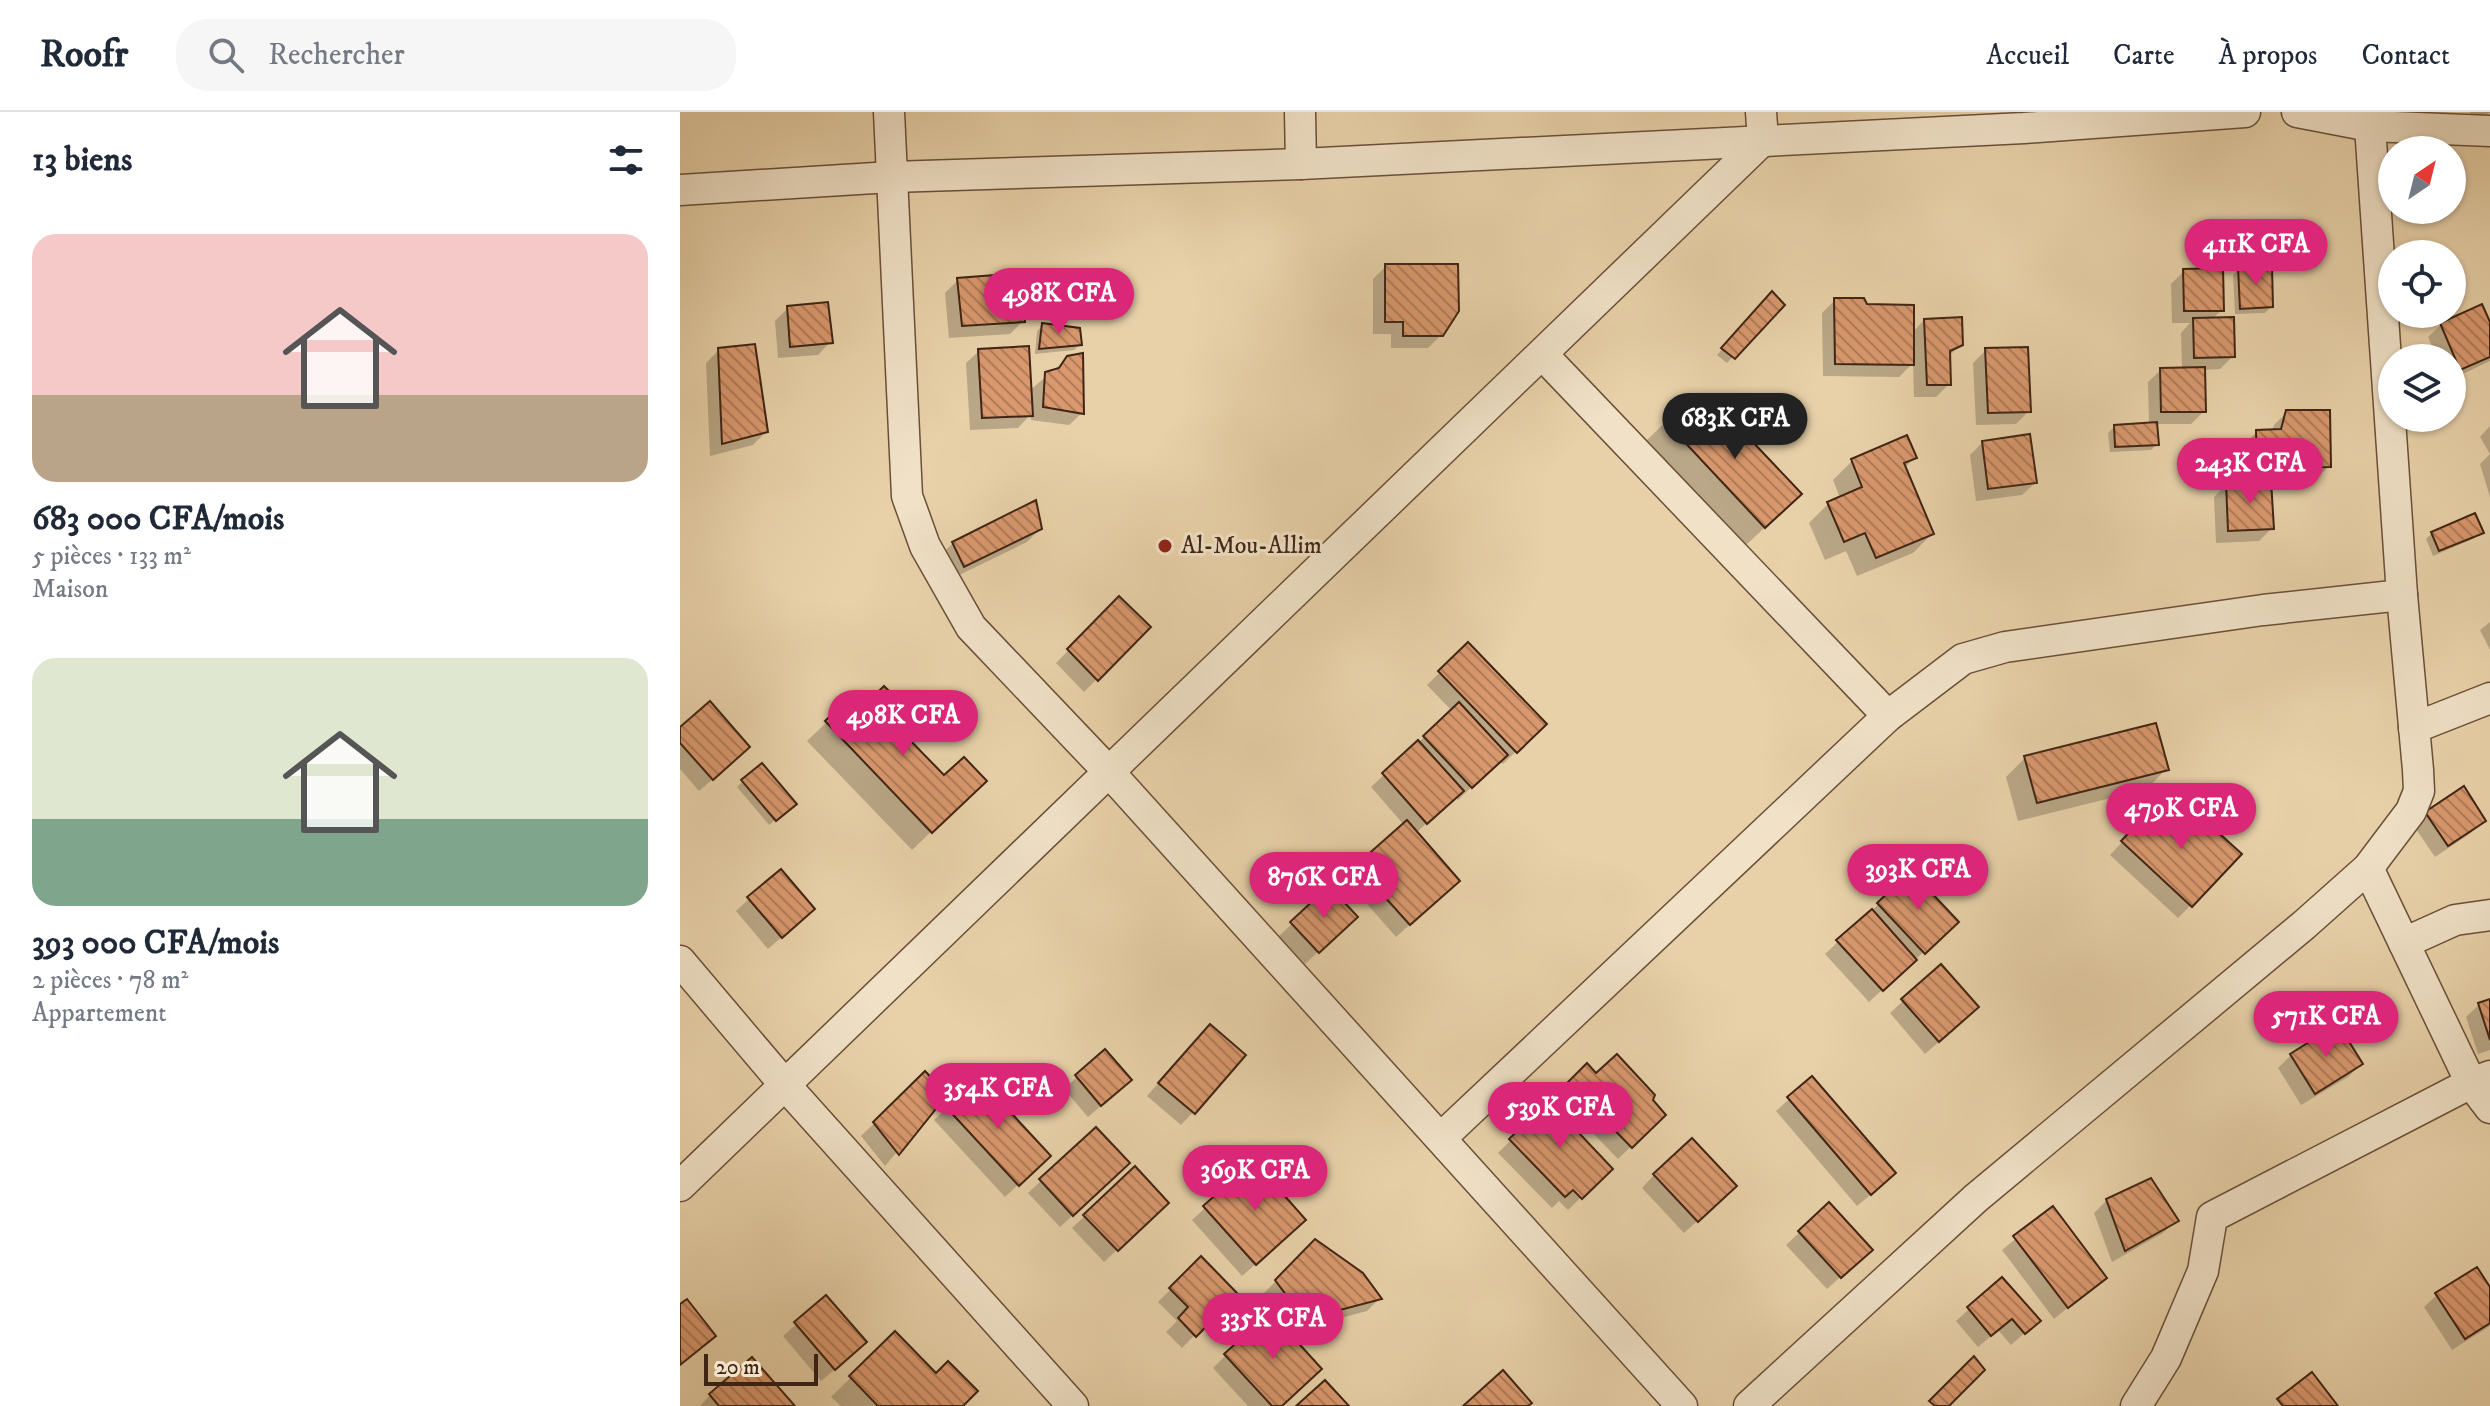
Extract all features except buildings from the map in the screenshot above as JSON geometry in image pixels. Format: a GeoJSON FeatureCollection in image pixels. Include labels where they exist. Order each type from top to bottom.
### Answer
{"type":"FeatureCollection","features":[{"type":"Feature","properties":{"kind":"street"},"geometry":{"type":"LineString","coordinates":[[889,112],[907,496],[925,546],[971,627],[1109,772],[1682,1406]]}},
{"type":"Feature","properties":{"kind":"street"},"geometry":{"type":"LineString","coordinates":[[1300,112],[1301,164]]}},
{"type":"Feature","properties":{"kind":"street"},"geometry":{"type":"LineString","coordinates":[[680,190],[891,177],[1301,164],[1762,126],[2024,128],[2245,112]]}},
{"type":"Feature","properties":{"kind":"street"},"geometry":{"type":"LineString","coordinates":[[2297,112],[2370,126],[2490,131]]}},
{"type":"Feature","properties":{"kind":"street"},"geometry":{"type":"LineString","coordinates":[[680,1186],[1542,354],[1762,126]]}},
{"type":"Feature","properties":{"kind":"street"},"geometry":{"type":"LineString","coordinates":[[1749,1406],[1976,1198],[2368,868],[2407,818],[2419,791],[2402,595],[2370,126]]}},
{"type":"Feature","properties":{"kind":"street"},"geometry":{"type":"LineString","coordinates":[[1542,354],[1888,716]]}},
{"type":"Feature","properties":{"kind":"street"},"geometry":{"type":"LineString","coordinates":[[1441,1138],[1888,716],[1963,659],[2005,647],[2263,610],[2402,595]]}},
{"type":"Feature","properties":{"kind":"street"},"geometry":{"type":"LineString","coordinates":[[2414,728],[2490,698]]}},
{"type":"Feature","properties":{"kind":"street"},"geometry":{"type":"LineString","coordinates":[[2368,868],[2404,943],[2480,1080],[2490,1108]]}},
{"type":"Feature","properties":{"kind":"street"},"geometry":{"type":"LineString","coordinates":[[2404,943],[2455,920],[2490,915]]}},
{"type":"Feature","properties":{"kind":"street"},"geometry":{"type":"LineString","coordinates":[[680,961],[785,1085],[1073,1406]]}},
{"type":"Feature","properties":{"kind":"street"},"geometry":{"type":"LineString","coordinates":[[2136,1406],[2166,1358],[2203,1271],[2212,1217],[2480,1080]]}},
{"type":"Feature","properties":{"kind":"place","name":"Al-Mou-Allim"},"geometry":{"type":"Point","coordinates":[1165,546]}}]}
